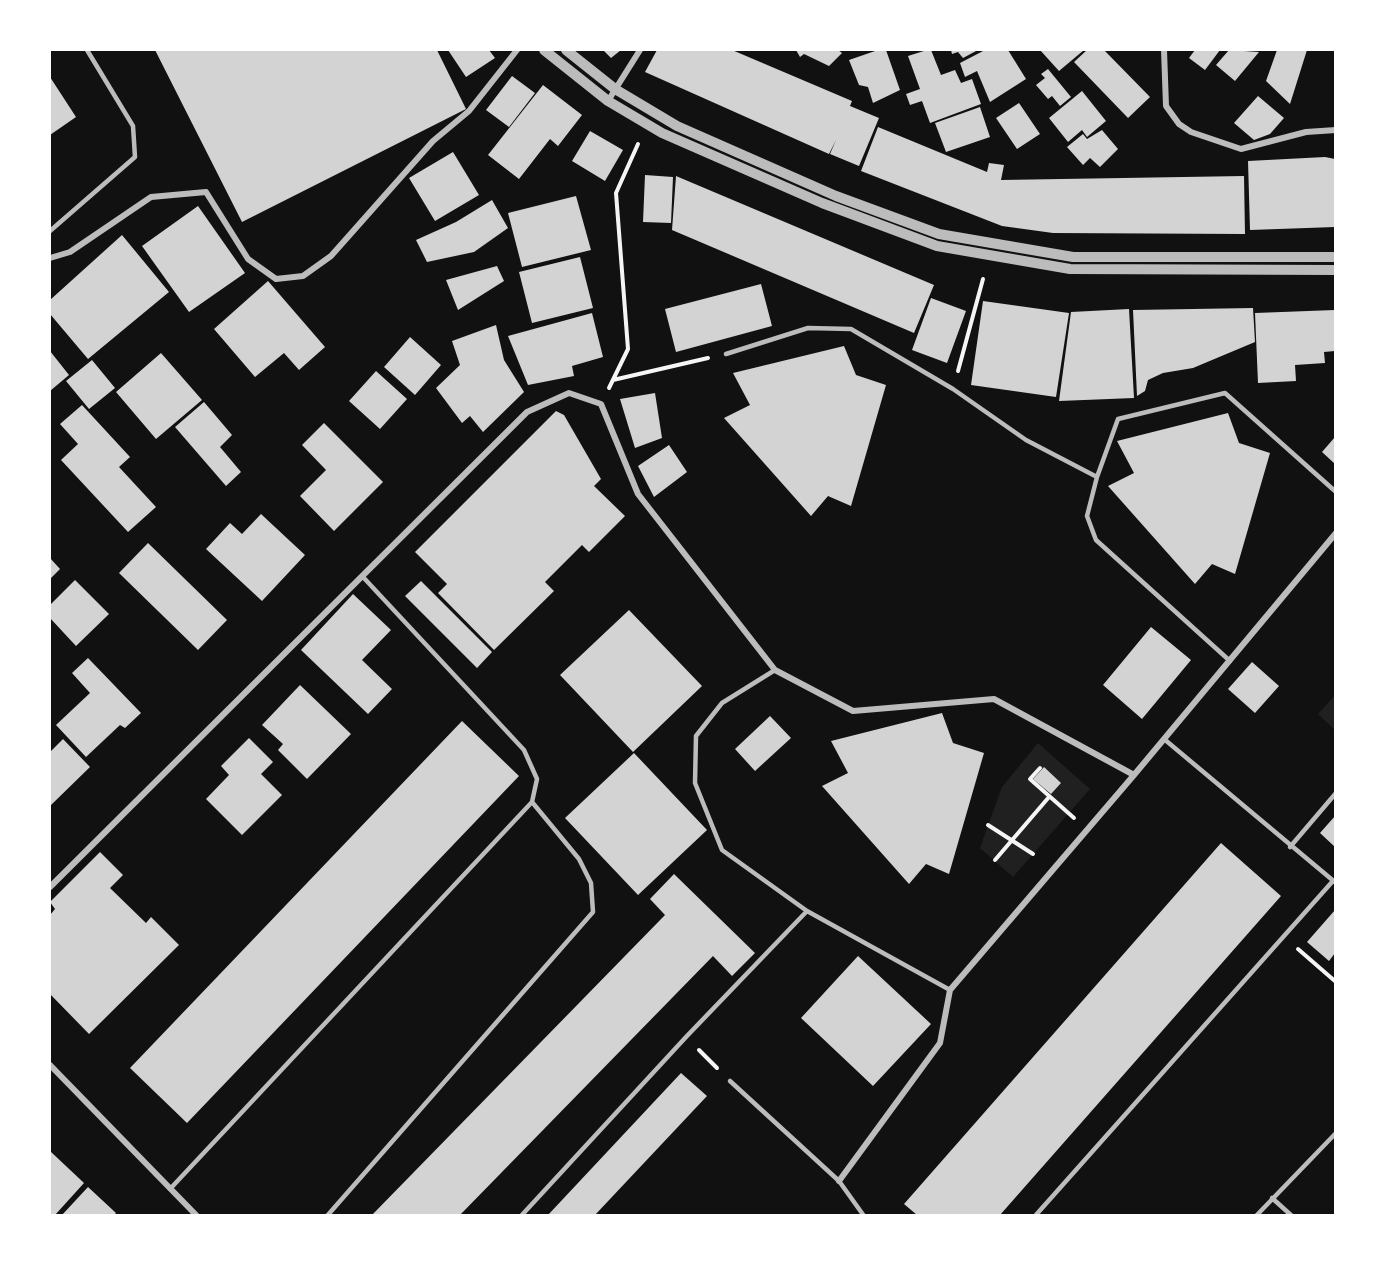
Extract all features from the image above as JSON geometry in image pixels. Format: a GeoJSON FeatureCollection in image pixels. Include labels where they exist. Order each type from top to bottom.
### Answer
{"type":"FeatureCollection","features":[{"type":"Feature","properties":{"kind":"street"},"geometry":{"type":"LineString","coordinates":[[50,258],[70,252],[151,197],[206,192],[248,260],[276,279],[303,276],[331,256],[433,141],[469,111],[517,50]]}},
{"type":"Feature","properties":{"kind":"street"},"geometry":{"type":"LineString","coordinates":[[544,50],[608,101],[646,125],[691,148],[822,204],[937,246],[1070,269],[1335,270]]}},
{"type":"Feature","properties":{"kind":"street"},"geometry":{"type":"LineString","coordinates":[[566,50],[615,89],[677,126],[836,196],[939,234],[1072,257],[1335,257]]}},
{"type":"Feature","properties":{"kind":"street"},"geometry":{"type":"LineString","coordinates":[[608,101],[640,50]]}},
{"type":"Feature","properties":{"kind":"street"},"geometry":{"type":"LineString","coordinates":[[1164,50],[1166,106],[1179,124],[1191,132],[1242,149],[1306,132],[1335,130]]}},
{"type":"Feature","properties":{"kind":"street"},"geometry":{"type":"LineString","coordinates":[[50,887],[527,412],[569,393],[600,404],[638,494],[775,670],[853,711],[994,699],[1134,775]]}},
{"type":"Feature","properties":{"kind":"street"},"geometry":{"type":"LineString","coordinates":[[839,1181],[940,1043],[950,990],[1134,775],[1335,533]]}},
{"type":"Feature","properties":{"kind":"street"},"geometry":{"type":"LineString","coordinates":[[50,1065],[197,1215]]}},
{"type":"Feature","properties":{"kind":"lane"},"geometry":{"type":"LineString","coordinates":[[50,231],[135,157],[133,126],[87,50]]}},
{"type":"Feature","properties":{"kind":"lane"},"geometry":{"type":"LineString","coordinates":[[726,354],[808,328],[851,329],[953,389],[1026,440],[1097,477]]}},
{"type":"Feature","properties":{"kind":"lane"},"geometry":{"type":"LineString","coordinates":[[1230,661],[1096,540],[1087,516],[1097,477],[1118,419],[1225,393],[1335,492]]}},
{"type":"Feature","properties":{"kind":"lane"},"geometry":{"type":"LineString","coordinates":[[170,1190],[532,802],[537,779],[524,750],[363,577]]}},
{"type":"Feature","properties":{"kind":"lane"},"geometry":{"type":"LineString","coordinates":[[775,670],[722,703],[696,736],[695,783],[722,850],[807,911],[950,990]]}},
{"type":"Feature","properties":{"kind":"lane"},"geometry":{"type":"LineString","coordinates":[[1035,1215],[1334,883],[1164,739]]}},
{"type":"Feature","properties":{"kind":"lane"},"geometry":{"type":"LineString","coordinates":[[1290,847],[1335,793]]}},
{"type":"Feature","properties":{"kind":"lane"},"geometry":{"type":"LineString","coordinates":[[327,1215],[593,912],[591,883],[579,859],[532,802]]}},
{"type":"Feature","properties":{"kind":"lane"},"geometry":{"type":"LineString","coordinates":[[521,1215],[807,911]]}},
{"type":"Feature","properties":{"kind":"lane"},"geometry":{"type":"LineString","coordinates":[[730,1081],[839,1181],[864,1215]]}},
{"type":"Feature","properties":{"kind":"lane"},"geometry":{"type":"LineString","coordinates":[[1256,1215],[1335,1133]]}},
{"type":"Feature","properties":{"kind":"lane"},"geometry":{"type":"LineString","coordinates":[[1272,1198],[1292,1215]]}},
{"type":"Feature","properties":{"kind":"path"},"geometry":{"type":"LineString","coordinates":[[600,404],[628,349],[616,193],[646,125]]}},
{"type":"Feature","properties":{"kind":"path"},"geometry":{"type":"LineString","coordinates":[[953,389],[983,279]]}},
{"type":"Feature","properties":{"kind":"path"},"geometry":{"type":"LineString","coordinates":[[612,380],[726,354]]}},
{"type":"Feature","properties":{"kind":"path"},"geometry":{"type":"LineString","coordinates":[[1040,768],[1030,779],[1087,830]]}},
{"type":"Feature","properties":{"kind":"path"},"geometry":{"type":"LineString","coordinates":[[994,860],[1049,797]]}},
{"type":"Feature","properties":{"kind":"path"},"geometry":{"type":"LineString","coordinates":[[988,825],[1033,854]]}},
{"type":"Feature","properties":{"kind":"path"},"geometry":{"type":"LineString","coordinates":[[1284,937],[1335,982]]}},
{"type":"Feature","properties":{"kind":"path"},"geometry":{"type":"LineString","coordinates":[[686,1037],[730,1081]]}},
{"type":"Feature","properties":{"kind":"shaded area"},"geometry":{"type":"Polygon","coordinates":[[[1335,695],[1335,730],[1318,714],[1335,695]]]}},
{"type":"Feature","properties":{"kind":"shaded area"},"geometry":{"type":"Polygon","coordinates":[[[1038,743],[1090,789],[1013,877],[980,848],[1002,787],[1038,743]]]}},
{"type":"Feature","properties":{"kind":"building"},"geometry":{"type":"Polygon","coordinates":[[[155,50],[437,50],[466,109],[242,222],[155,50]]]}},
{"type":"Feature","properties":{"kind":"building"},"geometry":{"type":"Polygon","coordinates":[[[448,50],[489,50],[495,58],[466,77],[448,50]]]}},
{"type":"Feature","properties":{"kind":"building"},"geometry":{"type":"Polygon","coordinates":[[[603,50],[621,50],[611,58],[603,50]]]}},
{"type":"Feature","properties":{"kind":"building"},"geometry":{"type":"Polygon","coordinates":[[[657,50],[732,50],[852,101],[850,106],[879,118],[859,166],[830,154],[836,140],[829,154],[645,72],[657,50]]]}},
{"type":"Feature","properties":{"kind":"building"},"geometry":{"type":"Polygon","coordinates":[[[796,50],[838,50],[842,53],[829,66],[804,54],[800,57],[796,50]]]}},
{"type":"Feature","properties":{"kind":"building"},"geometry":{"type":"Polygon","coordinates":[[[878,50],[886,50],[900,90],[873,103],[868,87],[859,85],[849,60],[878,50]]]}},
{"type":"Feature","properties":{"kind":"building"},"geometry":{"type":"Polygon","coordinates":[[[931,50],[941,75],[955,70],[961,83],[972,79],[981,104],[930,123],[922,101],[910,105],[906,94],[920,89],[908,56],[931,50]]]}},
{"type":"Feature","properties":{"kind":"building"},"geometry":{"type":"Polygon","coordinates":[[[951,50],[978,50],[963,58],[958,52],[952,54],[951,50]]]}},
{"type":"Feature","properties":{"kind":"building"},"geometry":{"type":"Polygon","coordinates":[[[985,50],[1008,50],[1026,79],[990,102],[977,71],[965,77],[960,63],[985,50]]]}},
{"type":"Feature","properties":{"kind":"building"},"geometry":{"type":"Polygon","coordinates":[[[1040,50],[1084,50],[1059,71],[1040,50]]]}},
{"type":"Feature","properties":{"kind":"building"},"geometry":{"type":"Polygon","coordinates":[[[1087,50],[1104,50],[1150,97],[1128,118],[1074,62],[1087,50]]]}},
{"type":"Feature","properties":{"kind":"building"},"geometry":{"type":"Polygon","coordinates":[[[1195,50],[1220,50],[1205,70],[1189,58],[1195,50]]]}},
{"type":"Feature","properties":{"kind":"building"},"geometry":{"type":"Polygon","coordinates":[[[1229,50],[1259,52],[1235,81],[1216,65],[1229,50]]]}},
{"type":"Feature","properties":{"kind":"building"},"geometry":{"type":"Polygon","coordinates":[[[1277,50],[1307,50],[1290,104],[1266,81],[1277,50]]]}},
{"type":"Feature","properties":{"kind":"building"},"geometry":{"type":"Polygon","coordinates":[[[1048,69],[1071,97],[1060,106],[1052,96],[1048,99],[1036,85],[1045,78],[1041,74],[1048,69]]]}},
{"type":"Feature","properties":{"kind":"building"},"geometry":{"type":"Polygon","coordinates":[[[512,76],[535,93],[509,127],[486,110],[512,76]]]}},
{"type":"Feature","properties":{"kind":"building"},"geometry":{"type":"Polygon","coordinates":[[[50,77],[76,117],[50,135],[50,77]]]}},
{"type":"Feature","properties":{"kind":"building"},"geometry":{"type":"Polygon","coordinates":[[[543,85],[582,115],[558,146],[550,139],[519,179],[488,155],[543,85]]]}},
{"type":"Feature","properties":{"kind":"building"},"geometry":{"type":"Polygon","coordinates":[[[1082,91],[1106,121],[1087,137],[1082,130],[1068,142],[1049,118],[1082,91]]]}},
{"type":"Feature","properties":{"kind":"building"},"geometry":{"type":"Polygon","coordinates":[[[1258,96],[1284,118],[1270,134],[1254,140],[1234,123],[1258,96]]]}},
{"type":"Feature","properties":{"kind":"building"},"geometry":{"type":"Polygon","coordinates":[[[1019,103],[1040,134],[1017,149],[996,118],[1019,103]]]}},
{"type":"Feature","properties":{"kind":"building"},"geometry":{"type":"Polygon","coordinates":[[[980,107],[990,137],[946,152],[935,123],[980,107]]]}},
{"type":"Feature","properties":{"kind":"building"},"geometry":{"type":"Polygon","coordinates":[[[878,127],[987,172],[989,163],[1004,165],[1001,180],[1244,176],[1245,234],[1053,233],[1002,226],[861,171],[878,127]]]}},
{"type":"Feature","properties":{"kind":"building"},"geometry":{"type":"Polygon","coordinates":[[[1102,130],[1118,149],[1100,167],[1090,158],[1083,165],[1067,147],[1083,134],[1087,139],[1102,130]]]}},
{"type":"Feature","properties":{"kind":"building"},"geometry":{"type":"Polygon","coordinates":[[[590,131],[623,150],[605,181],[572,161],[590,131]]]}},
{"type":"Feature","properties":{"kind":"building"},"geometry":{"type":"Polygon","coordinates":[[[453,152],[479,195],[435,221],[409,178],[453,152]]]}},
{"type":"Feature","properties":{"kind":"building"},"geometry":{"type":"Polygon","coordinates":[[[1325,157],[1335,159],[1335,227],[1250,230],[1248,161],[1325,157]]]}},
{"type":"Feature","properties":{"kind":"building"},"geometry":{"type":"Polygon","coordinates":[[[645,175],[673,177],[671,223],[643,222],[645,175]]]}},
{"type":"Feature","properties":{"kind":"building"},"geometry":{"type":"Polygon","coordinates":[[[676,176],[934,285],[914,333],[672,230],[676,176]]]}},
{"type":"Feature","properties":{"kind":"building"},"geometry":{"type":"Polygon","coordinates":[[[576,196],[591,250],[522,267],[508,213],[576,196]]]}},
{"type":"Feature","properties":{"kind":"building"},"geometry":{"type":"Polygon","coordinates":[[[492,200],[508,228],[474,252],[427,262],[416,240],[456,222],[492,200]]]}},
{"type":"Feature","properties":{"kind":"building"},"geometry":{"type":"Polygon","coordinates":[[[198,206],[245,273],[189,312],[142,246],[198,206]]]}},
{"type":"Feature","properties":{"kind":"building"},"geometry":{"type":"Polygon","coordinates":[[[122,235],[169,292],[88,359],[50,314],[50,300],[122,235]]]}},
{"type":"Feature","properties":{"kind":"building"},"geometry":{"type":"Polygon","coordinates":[[[580,257],[593,308],[532,323],[519,272],[580,257]]]}},
{"type":"Feature","properties":{"kind":"building"},"geometry":{"type":"Polygon","coordinates":[[[497,266],[504,281],[458,310],[446,280],[497,266]]]}},
{"type":"Feature","properties":{"kind":"building"},"geometry":{"type":"Polygon","coordinates":[[[268,281],[325,347],[299,370],[284,353],[255,377],[214,329],[268,281]]]}},
{"type":"Feature","properties":{"kind":"building"},"geometry":{"type":"Polygon","coordinates":[[[761,284],[772,326],[676,352],[665,309],[761,284]]]}},
{"type":"Feature","properties":{"kind":"building"},"geometry":{"type":"Polygon","coordinates":[[[931,298],[966,311],[947,363],[912,350],[931,298]]]}},
{"type":"Feature","properties":{"kind":"building"},"geometry":{"type":"Polygon","coordinates":[[[983,301],[1069,313],[1056,397],[971,385],[983,301]]]}},
{"type":"Feature","properties":{"kind":"building"},"geometry":{"type":"Polygon","coordinates":[[[1253,308],[1255,342],[1193,368],[1163,373],[1148,380],[1145,391],[1137,396],[1133,310],[1253,308]]]}},
{"type":"Feature","properties":{"kind":"building"},"geometry":{"type":"Polygon","coordinates":[[[1129,309],[1134,398],[1059,401],[1071,312],[1129,309]]]}},
{"type":"Feature","properties":{"kind":"building"},"geometry":{"type":"Polygon","coordinates":[[[1335,310],[1335,351],[1324,352],[1325,363],[1295,365],[1296,381],[1258,383],[1255,313],[1335,310]]]}},
{"type":"Feature","properties":{"kind":"building"},"geometry":{"type":"Polygon","coordinates":[[[592,313],[603,357],[572,366],[574,376],[528,385],[508,336],[592,313]]]}},
{"type":"Feature","properties":{"kind":"building"},"geometry":{"type":"Polygon","coordinates":[[[496,325],[504,360],[524,392],[483,432],[470,416],[462,423],[436,388],[460,365],[452,341],[496,325]]]}},
{"type":"Feature","properties":{"kind":"building"},"geometry":{"type":"Polygon","coordinates":[[[410,337],[441,365],[415,395],[384,367],[410,337]]]}},
{"type":"Feature","properties":{"kind":"building"},"geometry":{"type":"Polygon","coordinates":[[[844,346],[856,375],[886,385],[851,506],[828,496],[811,516],[724,418],[750,405],[733,373],[844,346]]]}},
{"type":"Feature","properties":{"kind":"building"},"geometry":{"type":"Polygon","coordinates":[[[50,351],[69,375],[50,391],[50,351]]]}},
{"type":"Feature","properties":{"kind":"building"},"geometry":{"type":"Polygon","coordinates":[[[161,353],[202,400],[156,439],[116,392],[161,353]]]}},
{"type":"Feature","properties":{"kind":"building"},"geometry":{"type":"Polygon","coordinates":[[[92,360],[115,388],[89,409],[66,381],[92,360]]]}},
{"type":"Feature","properties":{"kind":"building"},"geometry":{"type":"Polygon","coordinates":[[[376,371],[407,399],[380,429],[349,401],[376,371]]]}},
{"type":"Feature","properties":{"kind":"building"},"geometry":{"type":"Polygon","coordinates":[[[655,393],[662,438],[635,448],[620,399],[655,393]]]}},
{"type":"Feature","properties":{"kind":"building"},"geometry":{"type":"Polygon","coordinates":[[[204,402],[232,435],[220,447],[241,472],[226,486],[175,427],[204,402]]]}},
{"type":"Feature","properties":{"kind":"building"},"geometry":{"type":"Polygon","coordinates":[[[82,405],[130,457],[119,467],[156,507],[128,532],[61,460],[78,444],[60,424],[82,405]]]}},
{"type":"Feature","properties":{"kind":"building"},"geometry":{"type":"Polygon","coordinates":[[[556,411],[564,415],[601,479],[594,486],[625,516],[589,552],[582,545],[545,582],[554,591],[494,650],[438,593],[447,584],[415,552],[556,411]]]}},
{"type":"Feature","properties":{"kind":"building"},"geometry":{"type":"Polygon","coordinates":[[[1228,413],[1239,443],[1270,453],[1235,574],[1212,564],[1195,584],[1108,486],[1134,473],[1117,441],[1228,413]]]}},
{"type":"Feature","properties":{"kind":"building"},"geometry":{"type":"Polygon","coordinates":[[[324,423],[383,482],[334,531],[300,496],[326,470],[302,445],[324,423]]]}},
{"type":"Feature","properties":{"kind":"building"},"geometry":{"type":"Polygon","coordinates":[[[1335,437],[1335,464],[1322,452],[1335,437]]]}},
{"type":"Feature","properties":{"kind":"building"},"geometry":{"type":"Polygon","coordinates":[[[669,445],[687,472],[654,497],[638,466],[669,445]]]}},
{"type":"Feature","properties":{"kind":"building"},"geometry":{"type":"Polygon","coordinates":[[[261,514],[305,555],[262,601],[206,549],[230,523],[242,534],[261,514]]]}},
{"type":"Feature","properties":{"kind":"building"},"geometry":{"type":"Polygon","coordinates":[[[148,543],[227,620],[198,650],[119,573],[148,543]]]}},
{"type":"Feature","properties":{"kind":"building"},"geometry":{"type":"Polygon","coordinates":[[[50,558],[60,569],[50,579],[50,558]]]}},
{"type":"Feature","properties":{"kind":"building"},"geometry":{"type":"Polygon","coordinates":[[[75,580],[109,614],[76,646],[50,618],[50,605],[75,580]]]}},
{"type":"Feature","properties":{"kind":"building"},"geometry":{"type":"Polygon","coordinates":[[[421,581],[492,652],[477,668],[405,596],[421,581]]]}},
{"type":"Feature","properties":{"kind":"building"},"geometry":{"type":"Polygon","coordinates":[[[353,594],[391,630],[362,660],[392,689],[368,714],[301,650],[353,594]]]}},
{"type":"Feature","properties":{"kind":"building"},"geometry":{"type":"Polygon","coordinates":[[[629,610],[702,686],[633,752],[560,675],[629,610]]]}},
{"type":"Feature","properties":{"kind":"building"},"geometry":{"type":"Polygon","coordinates":[[[1151,627],[1191,660],[1142,719],[1103,685],[1151,627]]]}},
{"type":"Feature","properties":{"kind":"building"},"geometry":{"type":"Polygon","coordinates":[[[88,658],[141,713],[125,728],[120,725],[86,757],[56,725],[90,693],[72,673],[88,658]]]}},
{"type":"Feature","properties":{"kind":"building"},"geometry":{"type":"Polygon","coordinates":[[[1252,662],[1279,686],[1255,713],[1228,689],[1252,662]]]}},
{"type":"Feature","properties":{"kind":"building"},"geometry":{"type":"Polygon","coordinates":[[[300,685],[351,734],[307,779],[278,750],[283,744],[262,725],[300,685]]]}},
{"type":"Feature","properties":{"kind":"building"},"geometry":{"type":"Polygon","coordinates":[[[942,713],[953,743],[984,753],[949,874],[926,864],[909,884],[822,786],[848,773],[831,741],[942,713]]]}},
{"type":"Feature","properties":{"kind":"building"},"geometry":{"type":"Polygon","coordinates":[[[770,716],[791,738],[755,771],[735,749],[770,716]]]}},
{"type":"Feature","properties":{"kind":"building"},"geometry":{"type":"Polygon","coordinates":[[[462,721],[519,776],[187,1123],[130,1068],[462,721]]]}},
{"type":"Feature","properties":{"kind":"building"},"geometry":{"type":"Polygon","coordinates":[[[249,738],[273,762],[261,774],[282,795],[242,835],[206,799],[229,775],[221,766],[249,738]]]}},
{"type":"Feature","properties":{"kind":"building"},"geometry":{"type":"Polygon","coordinates":[[[63,739],[90,767],[50,806],[50,752],[63,739]]]}},
{"type":"Feature","properties":{"kind":"building"},"geometry":{"type":"Polygon","coordinates":[[[634,753],[707,830],[638,895],[565,818],[634,753]]]}},
{"type":"Feature","properties":{"kind":"building"},"geometry":{"type":"Polygon","coordinates":[[[1044,767],[1061,783],[1051,794],[1033,779],[1044,767]]]}},
{"type":"Feature","properties":{"kind":"building"},"geometry":{"type":"Polygon","coordinates":[[[1335,816],[1335,847],[1320,833],[1335,816]]]}},
{"type":"Feature","properties":{"kind":"building"},"geometry":{"type":"Polygon","coordinates":[[[1221,843],[1281,896],[1000,1215],[917,1215],[904,1204],[1221,843]]]}},
{"type":"Feature","properties":{"kind":"building"},"geometry":{"type":"Polygon","coordinates":[[[100,852],[123,875],[110,888],[146,923],[151,917],[179,945],[89,1034],[50,994],[50,915],[55,909],[50,902],[100,852]]]}},
{"type":"Feature","properties":{"kind":"building"},"geometry":{"type":"Polygon","coordinates":[[[674,874],[755,953],[732,976],[713,956],[460,1215],[372,1215],[665,915],[650,899],[674,874]]]}},
{"type":"Feature","properties":{"kind":"building"},"geometry":{"type":"Polygon","coordinates":[[[1335,910],[1335,953],[1329,961],[1307,942],[1335,910]]]}},
{"type":"Feature","properties":{"kind":"building"},"geometry":{"type":"Polygon","coordinates":[[[858,956],[931,1024],[873,1086],[801,1018],[858,956]]]}},
{"type":"Feature","properties":{"kind":"building"},"geometry":{"type":"Polygon","coordinates":[[[681,1073],[707,1096],[595,1215],[548,1215],[681,1073]]]}},
{"type":"Feature","properties":{"kind":"building"},"geometry":{"type":"Polygon","coordinates":[[[50,1151],[84,1183],[55,1215],[50,1215],[50,1151]]]}},
{"type":"Feature","properties":{"kind":"building"},"geometry":{"type":"Polygon","coordinates":[[[88,1187],[116,1213],[114,1215],[62,1215],[88,1187]]]}}]}
